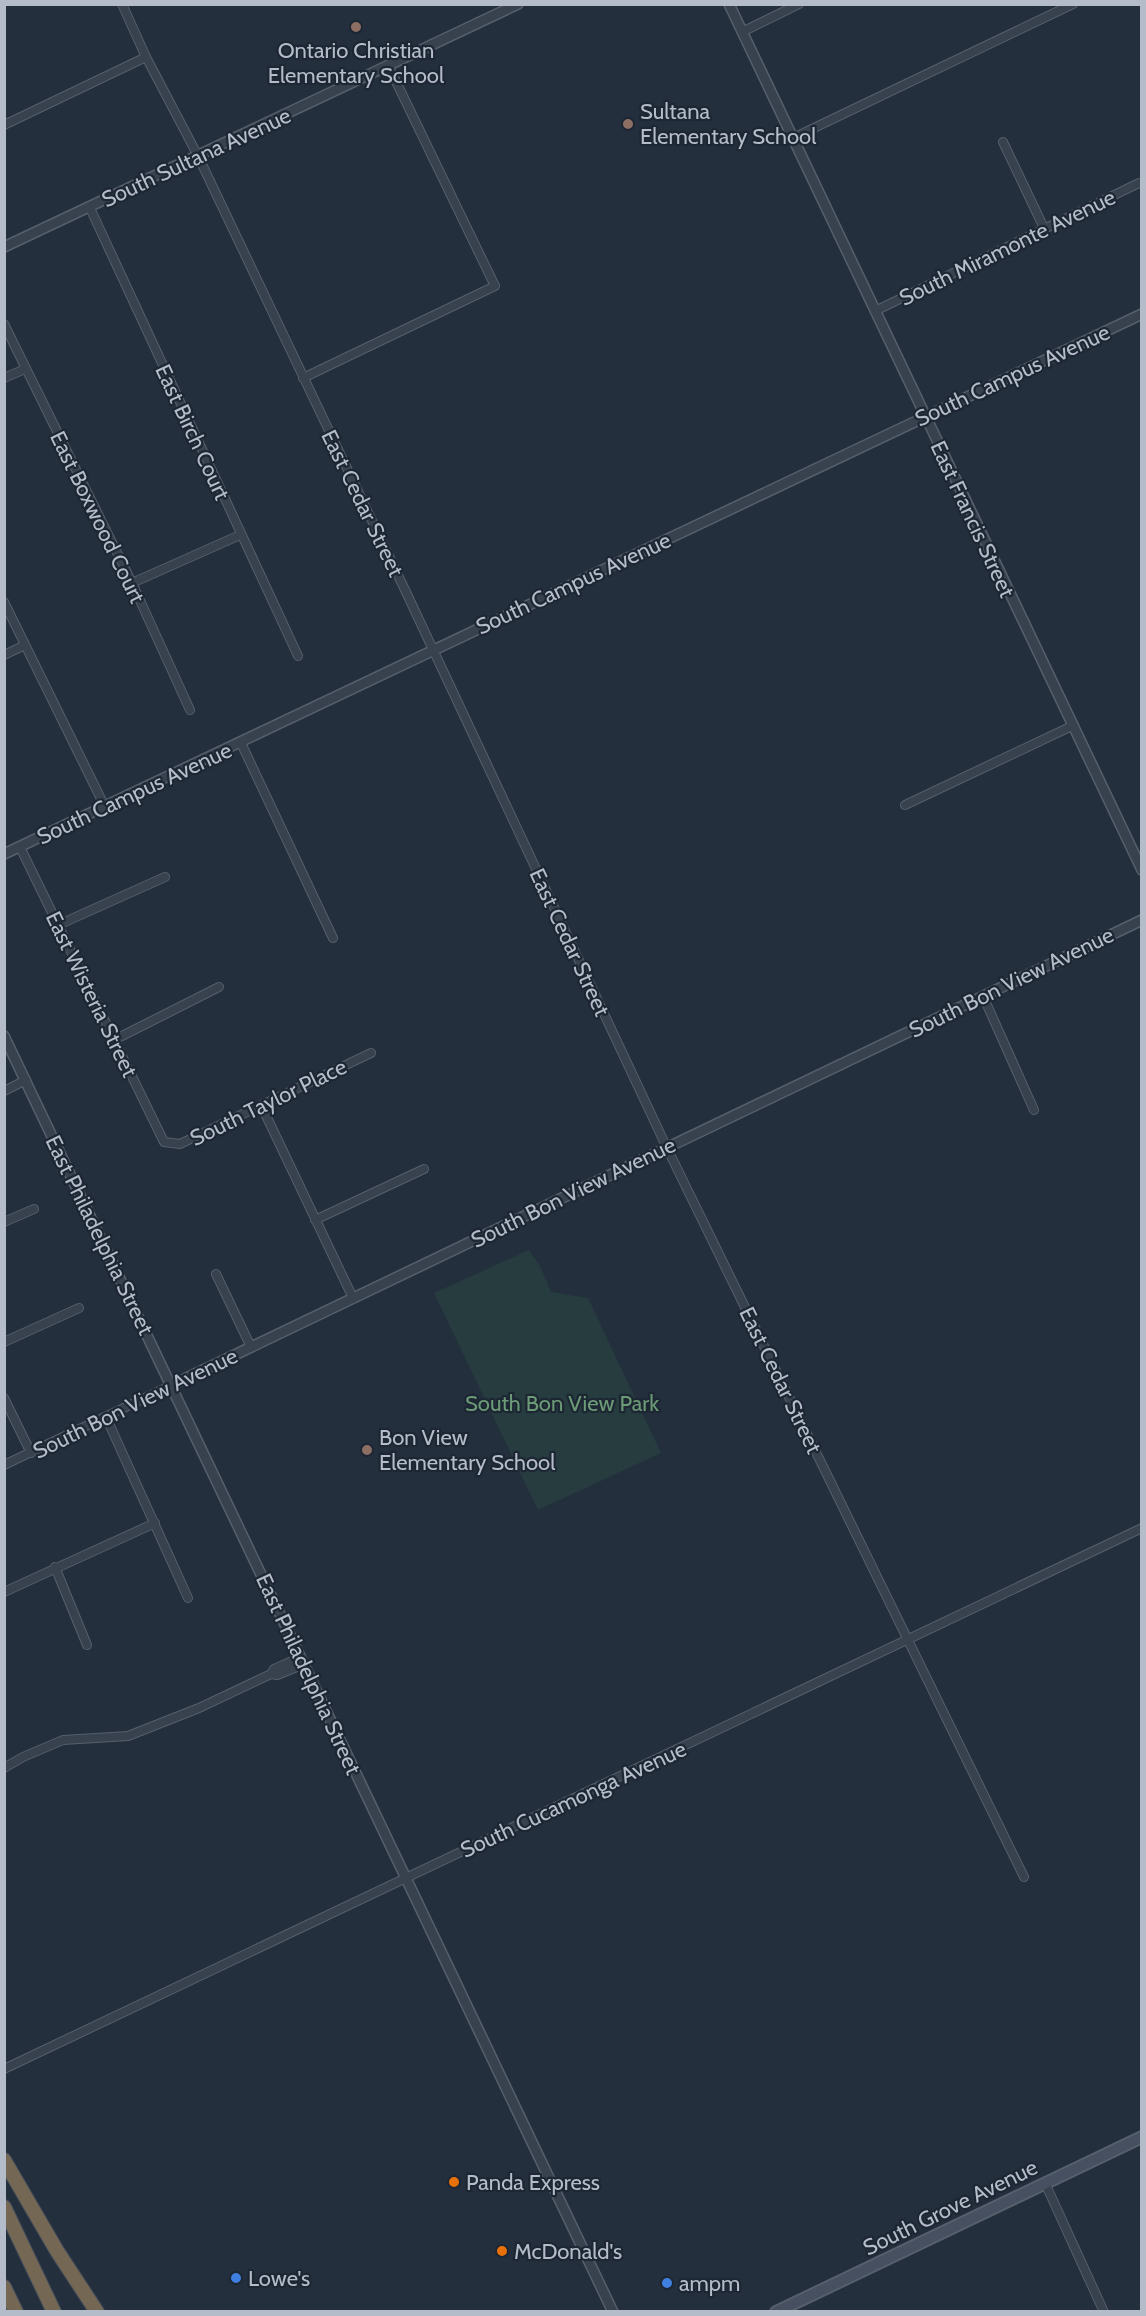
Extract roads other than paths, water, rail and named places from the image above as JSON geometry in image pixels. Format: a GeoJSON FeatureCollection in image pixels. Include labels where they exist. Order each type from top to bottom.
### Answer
{"type":"FeatureCollection","features":[{"type":"Feature","properties":{"kind":"highway"},"geometry":{"type":"LineString","coordinates":[[4,2160],[57,2251],[97,2312]]}},
{"type":"Feature","properties":{"kind":"highway"},"geometry":{"type":"LineString","coordinates":[[4,2207],[54,2312]]}},
{"type":"Feature","properties":{"kind":"highway"},"geometry":{"type":"LineString","coordinates":[[4,2287],[16,2312]]}},
{"type":"Feature","properties":{"kind":"main road","name":"South Grove Avenue"},"geometry":{"type":"LineString","coordinates":[[776,2312],[1142,2137]]}},
{"type":"Feature","properties":{"kind":"street","name":"East Cedar Street"},"geometry":{"type":"LineString","coordinates":[[122,4],[146,57],[198,156],[666,1148],[1024,1877]]}},
{"type":"Feature","properties":{"kind":"street","name":"South Sultana Avenue"},"geometry":{"type":"LineString","coordinates":[[4,247],[518,4]]}},
{"type":"Feature","properties":{"kind":"street","name":"East Francis Street"},"geometry":{"type":"LineString","coordinates":[[729,4],[1142,870]]}},
{"type":"Feature","properties":{"kind":"street"},"geometry":{"type":"LineString","coordinates":[[742,32],[799,4]]}},
{"type":"Feature","properties":{"kind":"street"},"geometry":{"type":"LineString","coordinates":[[793,138],[1073,4]]}},
{"type":"Feature","properties":{"kind":"street"},"geometry":{"type":"LineString","coordinates":[[4,125],[146,57]]}},
{"type":"Feature","properties":{"kind":"street"},"geometry":{"type":"LineString","coordinates":[[303,378],[495,286],[388,65]]}},
{"type":"Feature","properties":{"kind":"street"},"geometry":{"type":"LineString","coordinates":[[1003,142],[1044,228]]}},
{"type":"Feature","properties":{"kind":"street","name":"South Miramonte Avenue"},"geometry":{"type":"LineString","coordinates":[[875,311],[1139,183]]}},
{"type":"Feature","properties":{"kind":"street","name":"East Birch Court"},"geometry":{"type":"LineString","coordinates":[[90,207],[298,656]]}},
{"type":"Feature","properties":{"kind":"street","name":"South Campus Avenue"},"geometry":{"type":"LineString","coordinates":[[4,854],[1142,314]]}},
{"type":"Feature","properties":{"kind":"street","name":"East Boxwood Court"},"geometry":{"type":"LineString","coordinates":[[4,324],[132,583],[190,710]]}},
{"type":"Feature","properties":{"kind":"street"},"geometry":{"type":"LineString","coordinates":[[4,378],[25,369]]}},
{"type":"Feature","properties":{"kind":"street"},"geometry":{"type":"LineString","coordinates":[[132,583],[240,535]]}},
{"type":"Feature","properties":{"kind":"street"},"geometry":{"type":"LineString","coordinates":[[4,602],[105,807]]}},
{"type":"Feature","properties":{"kind":"street"},"geometry":{"type":"LineString","coordinates":[[4,655],[25,645]]}},
{"type":"Feature","properties":{"kind":"street"},"geometry":{"type":"LineString","coordinates":[[905,805],[1072,726]]}},
{"type":"Feature","properties":{"kind":"street"},"geometry":{"type":"LineString","coordinates":[[241,743],[333,938]]}},
{"type":"Feature","properties":{"kind":"street","name":"East Wisteria Street"},"geometry":{"type":"LineString","coordinates":[[20,847],[164,1142]]}},
{"type":"Feature","properties":{"kind":"street"},"geometry":{"type":"LineString","coordinates":[[58,925],[165,877]]}},
{"type":"Feature","properties":{"kind":"street","name":"South Bon View Avenue"},"geometry":{"type":"LineString","coordinates":[[4,1465],[1142,920]]}},
{"type":"Feature","properties":{"kind":"street"},"geometry":{"type":"LineString","coordinates":[[114,1040],[219,987]]}},
{"type":"Feature","properties":{"kind":"street"},"geometry":{"type":"LineString","coordinates":[[983,996],[1034,1110]]}},
{"type":"Feature","properties":{"kind":"street","name":"East Philadelphia Street"},"geometry":{"type":"LineString","coordinates":[[4,1036],[613,2312]]}},
{"type":"Feature","properties":{"kind":"street","name":"South Taylor Place"},"geometry":{"type":"LineString","coordinates":[[164,1142],[180,1144],[371,1053]]}},
{"type":"Feature","properties":{"kind":"street"},"geometry":{"type":"LineString","coordinates":[[4,1090],[26,1080]]}},
{"type":"Feature","properties":{"kind":"street"},"geometry":{"type":"LineString","coordinates":[[261,1105],[353,1298]]}},
{"type":"Feature","properties":{"kind":"street"},"geometry":{"type":"LineString","coordinates":[[315,1220],[424,1168]]}},
{"type":"Feature","properties":{"kind":"street"},"geometry":{"type":"LineString","coordinates":[[4,1222],[34,1209]]}},
{"type":"Feature","properties":{"kind":"street"},"geometry":{"type":"LineString","coordinates":[[216,1274],[251,1347]]}},
{"type":"Feature","properties":{"kind":"street"},"geometry":{"type":"LineString","coordinates":[[4,1342],[79,1308]]}},
{"type":"Feature","properties":{"kind":"street"},"geometry":{"type":"LineString","coordinates":[[4,1398],[31,1453]]}},
{"type":"Feature","properties":{"kind":"street"},"geometry":{"type":"LineString","coordinates":[[105,1417],[188,1598]]}},
{"type":"Feature","properties":{"kind":"street"},"geometry":{"type":"LineString","coordinates":[[4,1592],[155,1523]]}},
{"type":"Feature","properties":{"kind":"street","name":"South Cucamonga Avenue"},"geometry":{"type":"LineString","coordinates":[[4,2069],[1142,1528]]}},
{"type":"Feature","properties":{"kind":"street"},"geometry":{"type":"LineString","coordinates":[[55,1567],[87,1645]]}},
{"type":"Feature","properties":{"kind":"street"},"geometry":{"type":"LineString","coordinates":[[4,1768],[63,1740],[128,1736],[199,1708],[272,1674],[274,1669],[302,1660]]}},
{"type":"Feature","properties":{"kind":"street"},"geometry":{"type":"LineString","coordinates":[[1045,2183],[1104,2312]]}},
{"type":"Feature","properties":{"kind":"place","name":"Ontario Christian Elementary School"},"geometry":{"type":"Point","coordinates":[356,27]}},
{"type":"Feature","properties":{"kind":"place","name":"Sultana Elementary School"},"geometry":{"type":"Point","coordinates":[628,124]}},
{"type":"Feature","properties":{"kind":"place","name":"Bon View Elementary School"},"geometry":{"type":"Point","coordinates":[367,1450]}},
{"type":"Feature","properties":{"kind":"place","name":"Panda Express"},"geometry":{"type":"Point","coordinates":[454,2182]}},
{"type":"Feature","properties":{"kind":"place","name":"McDonald's"},"geometry":{"type":"Point","coordinates":[502,2251]}},
{"type":"Feature","properties":{"kind":"place","name":"Lowe's"},"geometry":{"type":"Point","coordinates":[236,2278]}},
{"type":"Feature","properties":{"kind":"place","name":"ampm"},"geometry":{"type":"Point","coordinates":[667,2283]}},
{"type":"Feature","properties":{"kind":"park label","name":"South Bon View Park"},"geometry":{"type":"Point","coordinates":[562,1403]}}]}
